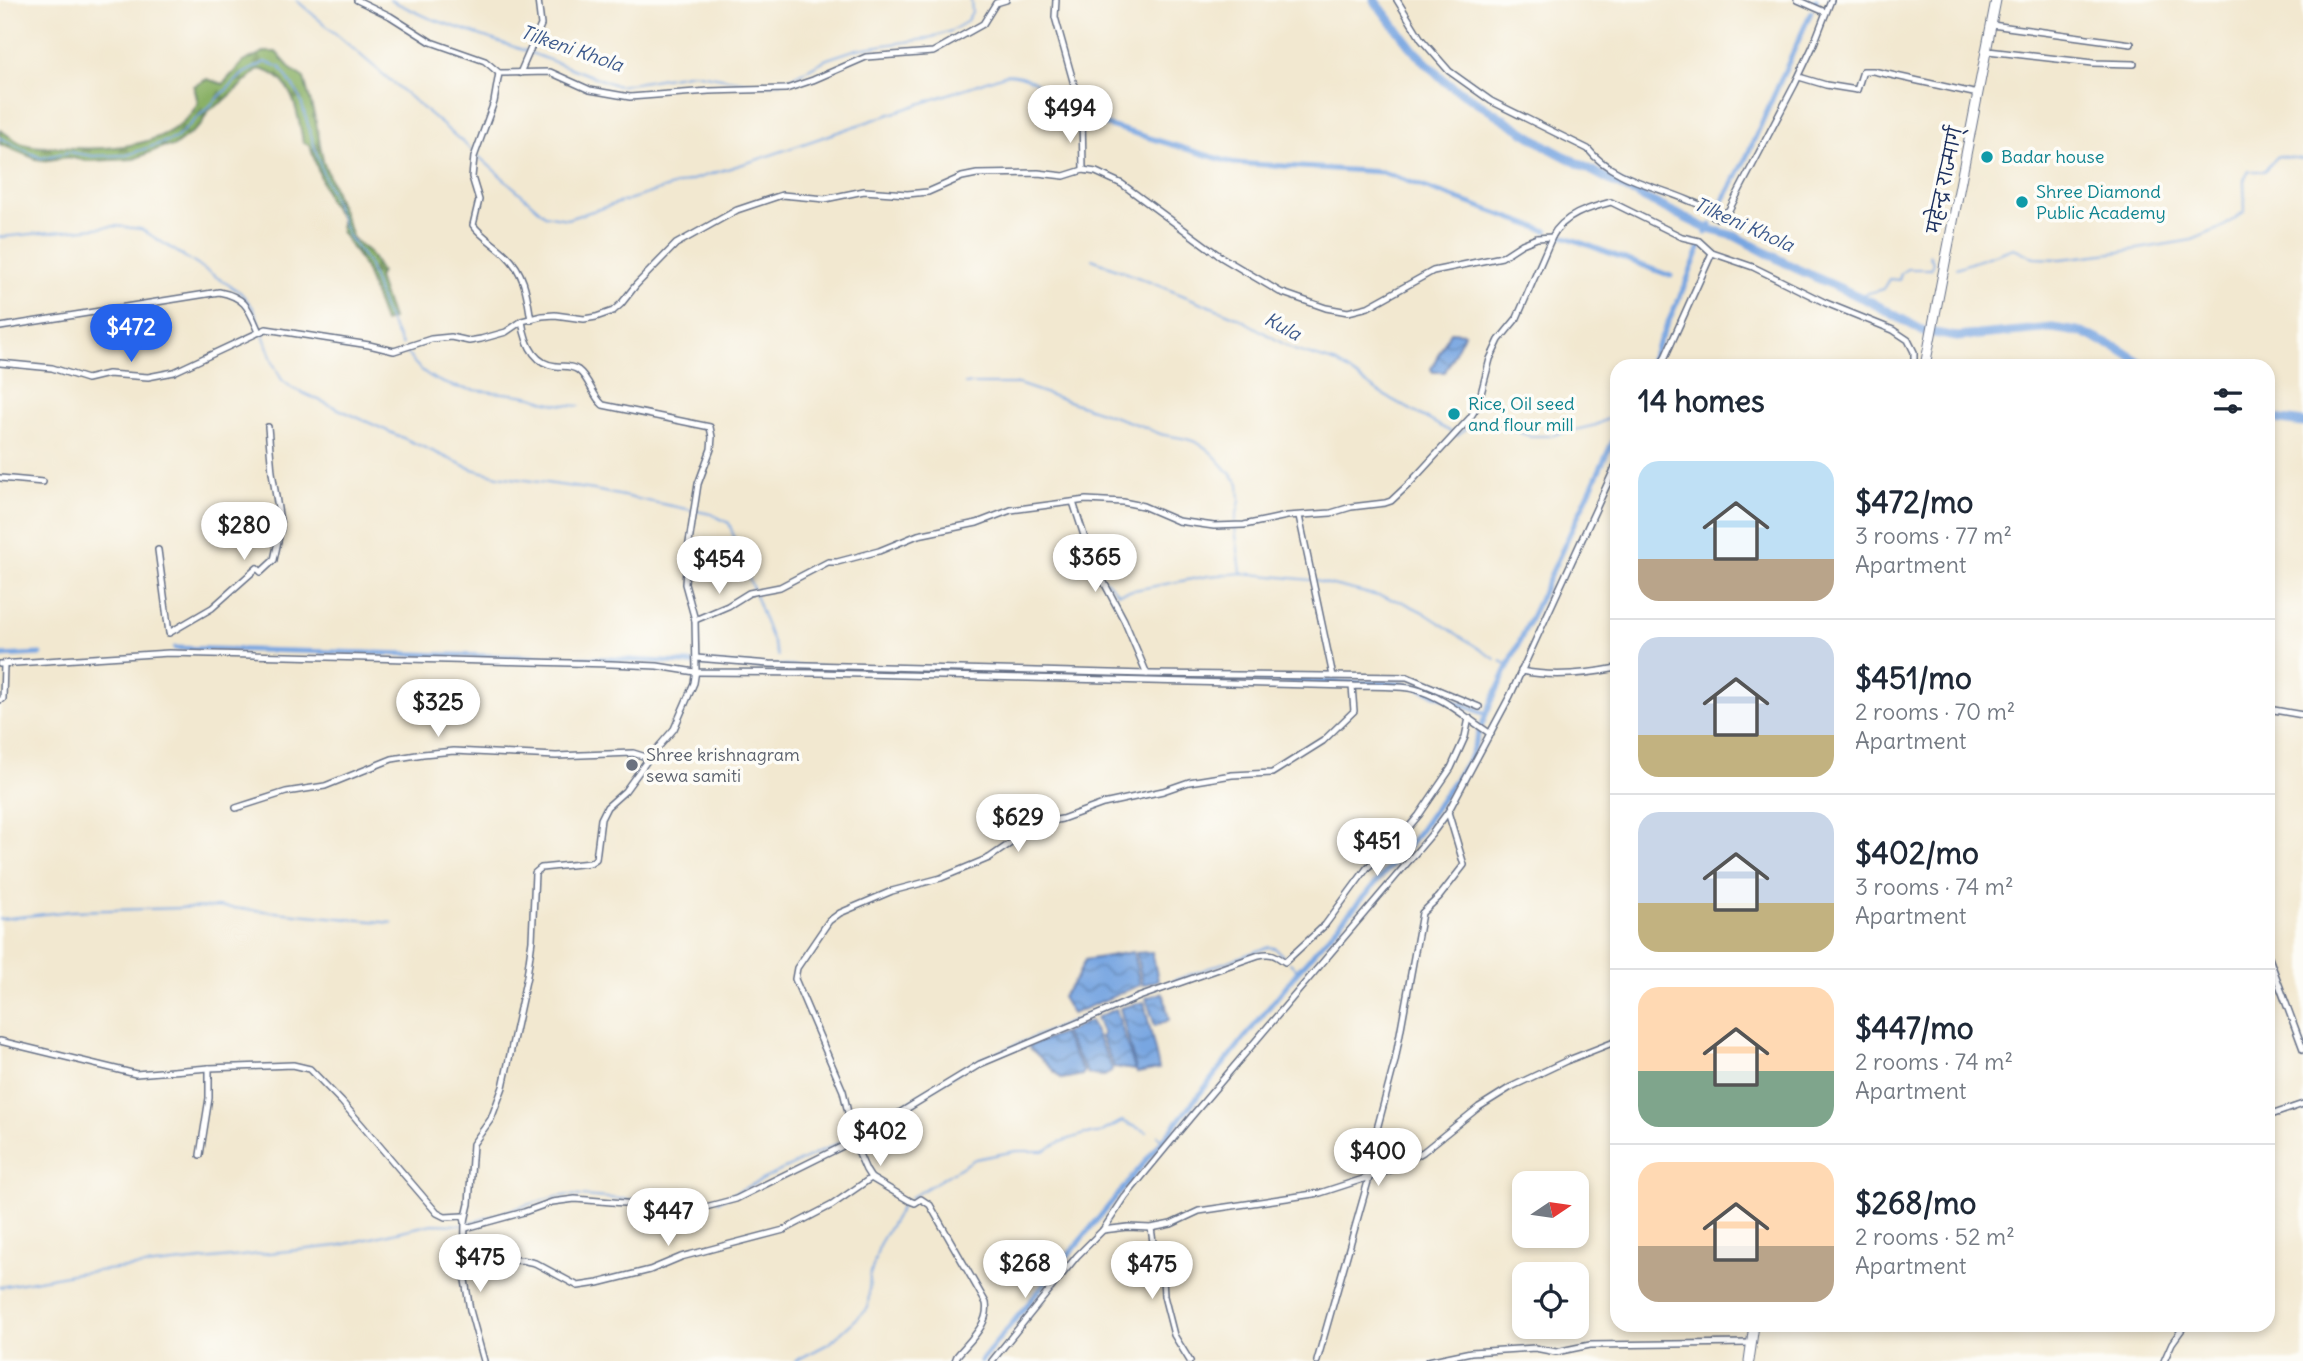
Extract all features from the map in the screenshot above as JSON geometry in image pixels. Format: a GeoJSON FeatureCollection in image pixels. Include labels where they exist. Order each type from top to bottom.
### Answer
{"type":"FeatureCollection","features":[{"type":"Feature","properties":{"kind":"highway","name":"महेन्द्र राज्मार्ग्"},"geometry":{"type":"LineString","coordinates":[[1927,359],[1996,0]]}},
{"type":"Feature","properties":{"kind":"highway"},"geometry":{"type":"LineString","coordinates":[[1749,1361],[1753,1332]]}},
{"type":"Feature","properties":{"kind":"street"},"geometry":{"type":"LineString","coordinates":[[357,0],[390,16],[431,42],[485,61],[499,73],[520,75],[525,72],[550,72],[590,90],[631,97],[786,89],[866,57],[933,52],[983,24],[996,3],[1006,0]]}},
{"type":"Feature","properties":{"kind":"street"},"geometry":{"type":"LineString","coordinates":[[520,75],[541,24],[538,0]]}},
{"type":"Feature","properties":{"kind":"street"},"geometry":{"type":"LineString","coordinates":[[1055,0],[1055,17],[1082,116],[1083,170]]}},
{"type":"Feature","properties":{"kind":"street"},"geometry":{"type":"LineString","coordinates":[[1397,0],[1421,39],[1449,71],[1492,101],[1581,145],[1596,159],[1621,174],[1705,208],[1717,218],[1729,211],[1799,77],[1831,0]]}},
{"type":"Feature","properties":{"kind":"street"},"geometry":{"type":"LineString","coordinates":[[1798,0],[1825,12]]}},
{"type":"Feature","properties":{"kind":"street"},"geometry":{"type":"LineString","coordinates":[[1992,25],[2131,44]]}},
{"type":"Feature","properties":{"kind":"street"},"geometry":{"type":"LineString","coordinates":[[1988,51],[2093,63],[2134,64]]}},
{"type":"Feature","properties":{"kind":"street"},"geometry":{"type":"LineString","coordinates":[[1799,77],[1836,88],[1857,89],[1863,71],[1873,71],[1978,94]]}},
{"type":"Feature","properties":{"kind":"street"},"geometry":{"type":"LineString","coordinates":[[499,73],[494,102],[475,154],[472,177],[479,200],[473,225],[482,237],[506,254],[517,268],[526,285],[531,320]]}},
{"type":"Feature","properties":{"kind":"street"},"geometry":{"type":"LineString","coordinates":[[0,363],[52,368],[87,379],[108,374],[130,377],[164,376],[266,329],[400,351],[431,339],[481,339],[506,332],[522,321],[555,315],[584,319],[613,311],[676,244],[737,210],[769,199],[782,195],[825,199],[864,191],[907,194],[928,192],[962,177],[976,174],[1038,173],[1064,176],[1083,170],[1096,172],[1122,184],[1222,257],[1280,292],[1326,308],[1348,312],[1368,307],[1433,271],[1502,257],[1530,241],[1552,237]]}},
{"type":"Feature","properties":{"kind":"street"},"geometry":{"type":"LineString","coordinates":[[695,620],[728,606],[749,593],[780,587],[828,562],[879,551],[918,535],[977,523],[1011,510],[1096,500],[1123,502],[1143,506],[1178,521],[1214,526],[1244,525],[1331,513],[1391,501],[1470,418],[1478,405],[1495,349],[1517,318],[1557,226],[1571,216],[1611,202],[1682,237],[1699,241],[1712,253],[1753,267],[1826,303],[1893,330],[1908,340],[1914,352],[1914,359]]}},
{"type":"Feature","properties":{"kind":"street"},"geometry":{"type":"LineString","coordinates":[[1664,359],[1712,253]]}},
{"type":"Feature","properties":{"kind":"street"},"geometry":{"type":"LineString","coordinates":[[0,327],[219,292],[234,295],[248,306],[259,332]]}},
{"type":"Feature","properties":{"kind":"street"},"geometry":{"type":"LineString","coordinates":[[484,1361],[470,1310],[464,1264],[473,1144],[491,1119],[503,1087],[527,976],[532,940],[535,873],[541,868],[590,863],[596,859],[601,819],[607,807],[625,791],[674,729],[681,716],[694,683],[696,658],[695,620],[685,584],[687,556],[698,485],[711,449],[712,436],[710,427],[603,405],[580,371],[572,366],[545,363],[537,357],[524,337],[522,321]]}},
{"type":"Feature","properties":{"kind":"street"},"geometry":{"type":"LineString","coordinates":[[158,550],[169,633],[212,608],[257,568],[261,572],[274,560],[281,527],[268,428]]}},
{"type":"Feature","properties":{"kind":"street"},"geometry":{"type":"LineString","coordinates":[[0,478],[43,482]]}},
{"type":"Feature","properties":{"kind":"street"},"geometry":{"type":"LineString","coordinates":[[992,1361],[1077,1256],[1103,1230],[1140,1179],[1448,812],[1487,732],[1521,671],[1609,478]]}},
{"type":"Feature","properties":{"kind":"street"},"geometry":{"type":"LineString","coordinates":[[1073,502],[1093,560],[1124,620],[1147,674]]}},
{"type":"Feature","properties":{"kind":"street"},"geometry":{"type":"LineString","coordinates":[[1299,516],[1333,676]]}},
{"type":"Feature","properties":{"kind":"street"},"geometry":{"type":"LineString","coordinates":[[0,699],[3,699],[2,664],[169,653],[611,664],[695,671],[1413,689],[1455,707],[1487,732]]}},
{"type":"Feature","properties":{"kind":"street"},"geometry":{"type":"LineString","coordinates":[[696,658],[769,664],[1147,674],[1408,677],[1479,707]]}},
{"type":"Feature","properties":{"kind":"street"},"geometry":{"type":"LineString","coordinates":[[1521,671],[1537,675],[1591,673],[1610,669]]}},
{"type":"Feature","properties":{"kind":"street"},"geometry":{"type":"LineString","coordinates":[[955,1361],[981,1327],[988,1310],[986,1303],[930,1205],[921,1199],[915,1203],[871,1178],[860,1156],[843,1091],[795,978],[797,968],[829,921],[840,913],[880,896],[941,878],[989,858],[1040,823],[1189,782],[1232,775],[1272,773],[1323,741],[1354,711],[1352,686]]}},
{"type":"Feature","properties":{"kind":"street"},"geometry":{"type":"LineString","coordinates":[[2275,710],[2303,715]]}},
{"type":"Feature","properties":{"kind":"street"},"geometry":{"type":"LineString","coordinates":[[465,1225],[524,1212],[552,1202],[575,1199],[671,1208],[713,1207],[736,1199],[854,1137],[981,1063],[1115,1007],[1268,953],[1285,962],[1325,925],[1367,868],[1419,815],[1451,768],[1465,737],[1469,718]]}},
{"type":"Feature","properties":{"kind":"street"},"geometry":{"type":"LineString","coordinates":[[236,808],[286,792],[325,786],[392,759],[422,754],[454,751],[556,756],[633,753],[649,758]]}},
{"type":"Feature","properties":{"kind":"street"},"geometry":{"type":"LineString","coordinates":[[1317,1361],[1368,1178],[1377,1129],[1395,1061],[1422,913],[1439,897],[1464,865],[1448,812]]}},
{"type":"Feature","properties":{"kind":"street"},"geometry":{"type":"LineString","coordinates":[[2275,974],[2303,1049]]}},
{"type":"Feature","properties":{"kind":"street"},"geometry":{"type":"LineString","coordinates":[[0,1041],[136,1074],[293,1065],[310,1069],[335,1094],[437,1213],[463,1216],[465,1225]]}},
{"type":"Feature","properties":{"kind":"street"},"geometry":{"type":"LineString","coordinates":[[1103,1230],[1152,1228],[1171,1224],[1199,1211],[1320,1193],[1394,1169],[1423,1152],[1479,1107],[1511,1087],[1610,1044]]}},
{"type":"Feature","properties":{"kind":"street"},"geometry":{"type":"LineString","coordinates":[[200,1155],[209,1098],[209,1068]]}},
{"type":"Feature","properties":{"kind":"street"},"geometry":{"type":"LineString","coordinates":[[2275,1114],[2303,1104]]}},
{"type":"Feature","properties":{"kind":"street"},"geometry":{"type":"LineString","coordinates":[[464,1264],[520,1260],[536,1263],[578,1286],[597,1283],[650,1270],[681,1257],[784,1230],[832,1205],[871,1178]]}},
{"type":"Feature","properties":{"kind":"street"},"geometry":{"type":"LineString","coordinates":[[1152,1228],[1155,1256],[1163,1278],[1164,1296],[1174,1335],[1190,1361]]}},
{"type":"Feature","properties":{"kind":"street"},"geometry":{"type":"LineString","coordinates":[[2164,1361],[2180,1332]]}},
{"type":"Feature","properties":{"kind":"street"},"geometry":{"type":"LineString","coordinates":[[1428,1361],[1472,1352],[1535,1348],[1556,1352],[1590,1345],[1752,1342]]}},
{"type":"Feature","properties":{"kind":"green space"},"geometry":{"type":"Polygon","coordinates":[[[264,52],[276,52],[292,70],[304,78],[323,161],[353,239],[369,252],[381,272],[378,278],[392,319],[384,322],[365,268],[341,231],[341,219],[328,199],[310,146],[303,142],[292,97],[280,79],[270,73],[259,69],[224,101],[208,111],[201,125],[173,147],[165,146],[134,159],[87,161],[68,157],[41,161],[0,144],[0,130],[20,143],[39,147],[115,147],[154,139],[186,119],[198,103],[194,86],[207,79],[223,84],[243,62],[264,52]]]}},
{"type":"Feature","properties":{"kind":"water"},"geometry":{"type":"Polygon","coordinates":[[[1450,332],[1464,333],[1445,372],[1433,372],[1431,369],[1450,332]]]}},
{"type":"Feature","properties":{"kind":"water"},"geometry":{"type":"Polygon","coordinates":[[[1133,952],[1140,985],[1072,1014],[1062,997],[1076,979],[1085,960],[1133,952]]]}},
{"type":"Feature","properties":{"kind":"water"},"geometry":{"type":"Polygon","coordinates":[[[1152,952],[1158,980],[1143,985],[1136,953],[1152,952]]]}},
{"type":"Feature","properties":{"kind":"water"},"geometry":{"type":"Polygon","coordinates":[[[1161,993],[1164,995],[1169,1020],[1155,1026],[1146,998],[1161,993]]]}},
{"type":"Feature","properties":{"kind":"water"},"geometry":{"type":"Polygon","coordinates":[[[1144,1002],[1159,1069],[1137,1073],[1120,1008],[1144,1002]]]}},
{"type":"Feature","properties":{"kind":"water"},"geometry":{"type":"Polygon","coordinates":[[[1116,1009],[1135,1070],[1114,1067],[1101,1037],[1103,1034],[1096,1018],[1116,1009]]]}},
{"type":"Feature","properties":{"kind":"water"},"geometry":{"type":"Polygon","coordinates":[[[1090,1021],[1112,1068],[1111,1072],[1104,1076],[1088,1074],[1064,1033],[1090,1021]]]}},
{"type":"Feature","properties":{"kind":"water"},"geometry":{"type":"Polygon","coordinates":[[[1062,1034],[1084,1072],[1082,1075],[1062,1079],[1028,1046],[1062,1034]]]}},
{"type":"Feature","properties":{"kind":"waterway"},"geometry":{"type":"LineString","coordinates":[[296,0],[473,151]]}},
{"type":"Feature","properties":{"kind":"waterway","name":"Tilkeni Khola"},"geometry":{"type":"LineString","coordinates":[[390,0],[429,18],[526,51]]}},
{"type":"Feature","properties":{"kind":"waterway","name":"Tilkeni Khola"},"geometry":{"type":"LineString","coordinates":[[531,53],[618,86],[693,73],[763,85],[784,82],[827,59],[857,49],[926,39],[951,31],[966,22],[972,12],[971,0]]}},
{"type":"Feature","properties":{"kind":"waterway","name":"Tilkeni Khola"},"geometry":{"type":"LineString","coordinates":[[1374,0],[1415,52],[1447,83],[1551,149],[1708,229],[1735,236],[1797,269],[1871,302],[1923,331],[1957,337],[2053,328],[2084,333],[2135,359]]}},
{"type":"Feature","properties":{"kind":"waterway"},"geometry":{"type":"LineString","coordinates":[[1716,214],[1746,158],[1811,12]]}},
{"type":"Feature","properties":{"kind":"waterway"},"geometry":{"type":"LineString","coordinates":[[0,138],[41,158],[69,152],[92,156],[127,155],[176,138],[243,74],[265,62],[280,67],[299,95],[322,171],[348,236],[368,263],[384,310],[402,345]]}},
{"type":"Feature","properties":{"kind":"waterway"},"geometry":{"type":"LineString","coordinates":[[477,155],[545,215],[567,219],[759,159],[1007,74],[1038,84],[1080,115]]}},
{"type":"Feature","properties":{"kind":"waterway"},"geometry":{"type":"LineString","coordinates":[[1090,120],[1233,163],[1382,172],[1547,231]]}},
{"type":"Feature","properties":{"kind":"waterway"},"geometry":{"type":"LineString","coordinates":[[1956,268],[2014,248],[2034,258],[2061,259],[2192,240],[2223,227],[2245,211],[2244,180],[2249,171],[2264,171],[2278,156],[2303,159]]}},
{"type":"Feature","properties":{"kind":"waterway","name":"Tilkeni Khola"},"geometry":{"type":"LineString","coordinates":[[1706,233],[1711,225]]}},
{"type":"Feature","properties":{"kind":"waterway"},"geometry":{"type":"LineString","coordinates":[[0,237],[116,226],[141,229],[240,292],[254,309],[282,380],[292,388],[472,469],[711,514],[729,523],[753,589]]}},
{"type":"Feature","properties":{"kind":"waterway"},"geometry":{"type":"LineString","coordinates":[[1558,234],[1671,276]]}},
{"type":"Feature","properties":{"kind":"waterway"},"geometry":{"type":"LineString","coordinates":[[1651,359],[1700,247]]}},
{"type":"Feature","properties":{"kind":"waterway"},"geometry":{"type":"LineString","coordinates":[[1857,296],[1883,289],[1889,279],[1899,280],[1901,273],[1907,269],[1931,269],[1933,262],[1929,255]]}},
{"type":"Feature","properties":{"kind":"waterway","name":"Kula"},"geometry":{"type":"LineString","coordinates":[[1092,259],[1237,317],[1294,350],[1337,363],[1380,393],[1453,433]]}},
{"type":"Feature","properties":{"kind":"waterway"},"geometry":{"type":"LineString","coordinates":[[405,350],[430,377],[446,384],[580,406]]}},
{"type":"Feature","properties":{"kind":"waterway"},"geometry":{"type":"LineString","coordinates":[[965,384],[1018,384],[1158,433],[1200,444],[1213,454],[1239,483],[1240,501],[1235,522]]}},
{"type":"Feature","properties":{"kind":"waterway","name":"Kula"},"geometry":{"type":"LineString","coordinates":[[1457,436],[1472,423],[1506,428],[1530,436],[1550,436],[1596,425],[1607,419]]}},
{"type":"Feature","properties":{"kind":"waterway","name":"Tilkeni Khola"},"geometry":{"type":"LineString","coordinates":[[2275,419],[2303,423]]}},
{"type":"Feature","properties":{"kind":"waterway"},"geometry":{"type":"LineString","coordinates":[[981,1361],[1298,971],[1411,843],[1469,759],[1486,714],[1610,447]]}},
{"type":"Feature","properties":{"kind":"waterway"},"geometry":{"type":"LineString","coordinates":[[1235,528],[1241,572]]}},
{"type":"Feature","properties":{"kind":"waterway"},"geometry":{"type":"LineString","coordinates":[[1106,580],[1118,593],[1208,576],[1242,573],[1311,580]]}},
{"type":"Feature","properties":{"kind":"waterway"},"geometry":{"type":"LineString","coordinates":[[1316,581],[1403,602],[1495,659]]}},
{"type":"Feature","properties":{"kind":"waterway"},"geometry":{"type":"LineString","coordinates":[[755,595],[778,656]]}},
{"type":"Feature","properties":{"kind":"waterway"},"geometry":{"type":"LineString","coordinates":[[175,648],[1404,684],[1486,714]]}},
{"type":"Feature","properties":{"kind":"waterway"},"geometry":{"type":"LineString","coordinates":[[0,656],[41,654]]}},
{"type":"Feature","properties":{"kind":"waterway"},"geometry":{"type":"LineString","coordinates":[[1501,661],[1509,665]]}},
{"type":"Feature","properties":{"kind":"waterway"},"geometry":{"type":"LineString","coordinates":[[0,919],[71,911],[221,907],[393,923]]}},
{"type":"Feature","properties":{"kind":"waterway"},"geometry":{"type":"LineString","coordinates":[[856,1134],[979,1060],[1147,990],[1268,947],[1275,948],[1285,958]]}},
{"type":"Feature","properties":{"kind":"waterway"},"geometry":{"type":"LineString","coordinates":[[1290,963],[1298,971]]}},
{"type":"Feature","properties":{"kind":"waterway"},"geometry":{"type":"LineString","coordinates":[[910,1198],[975,1159],[1016,1151],[1044,1151],[1060,1142],[1085,1134],[1098,1134],[1122,1121],[1147,1132]]}},
{"type":"Feature","properties":{"kind":"waterway"},"geometry":{"type":"LineString","coordinates":[[1158,1135],[1162,1141]]}},
{"type":"Feature","properties":{"kind":"waterway"},"geometry":{"type":"LineString","coordinates":[[718,1201],[851,1137]]}},
{"type":"Feature","properties":{"kind":"waterway"},"geometry":{"type":"LineString","coordinates":[[467,1223],[542,1200],[568,1195],[702,1205]]}},
{"type":"Feature","properties":{"kind":"waterway"},"geometry":{"type":"LineString","coordinates":[[795,1361],[830,1343],[868,1308],[870,1276],[880,1243],[905,1201]]}},
{"type":"Feature","properties":{"kind":"waterway"},"geometry":{"type":"LineString","coordinates":[[0,1287],[77,1273],[337,1246],[432,1224],[462,1225]]}},
{"type":"Feature","properties":{"kind":"place","name":"Badar house"},"geometry":{"type":"Point","coordinates":[1987,157]}},
{"type":"Feature","properties":{"kind":"place","name":"Shree Diamond Public Academy"},"geometry":{"type":"Point","coordinates":[2022,202]}},
{"type":"Feature","properties":{"kind":"place","name":"Rice, Oil seed and flour mill"},"geometry":{"type":"Point","coordinates":[1454,414]}},
{"type":"Feature","properties":{"kind":"place","name":"Shree krishnagram sewa samiti"},"geometry":{"type":"Point","coordinates":[632,765]}}]}
